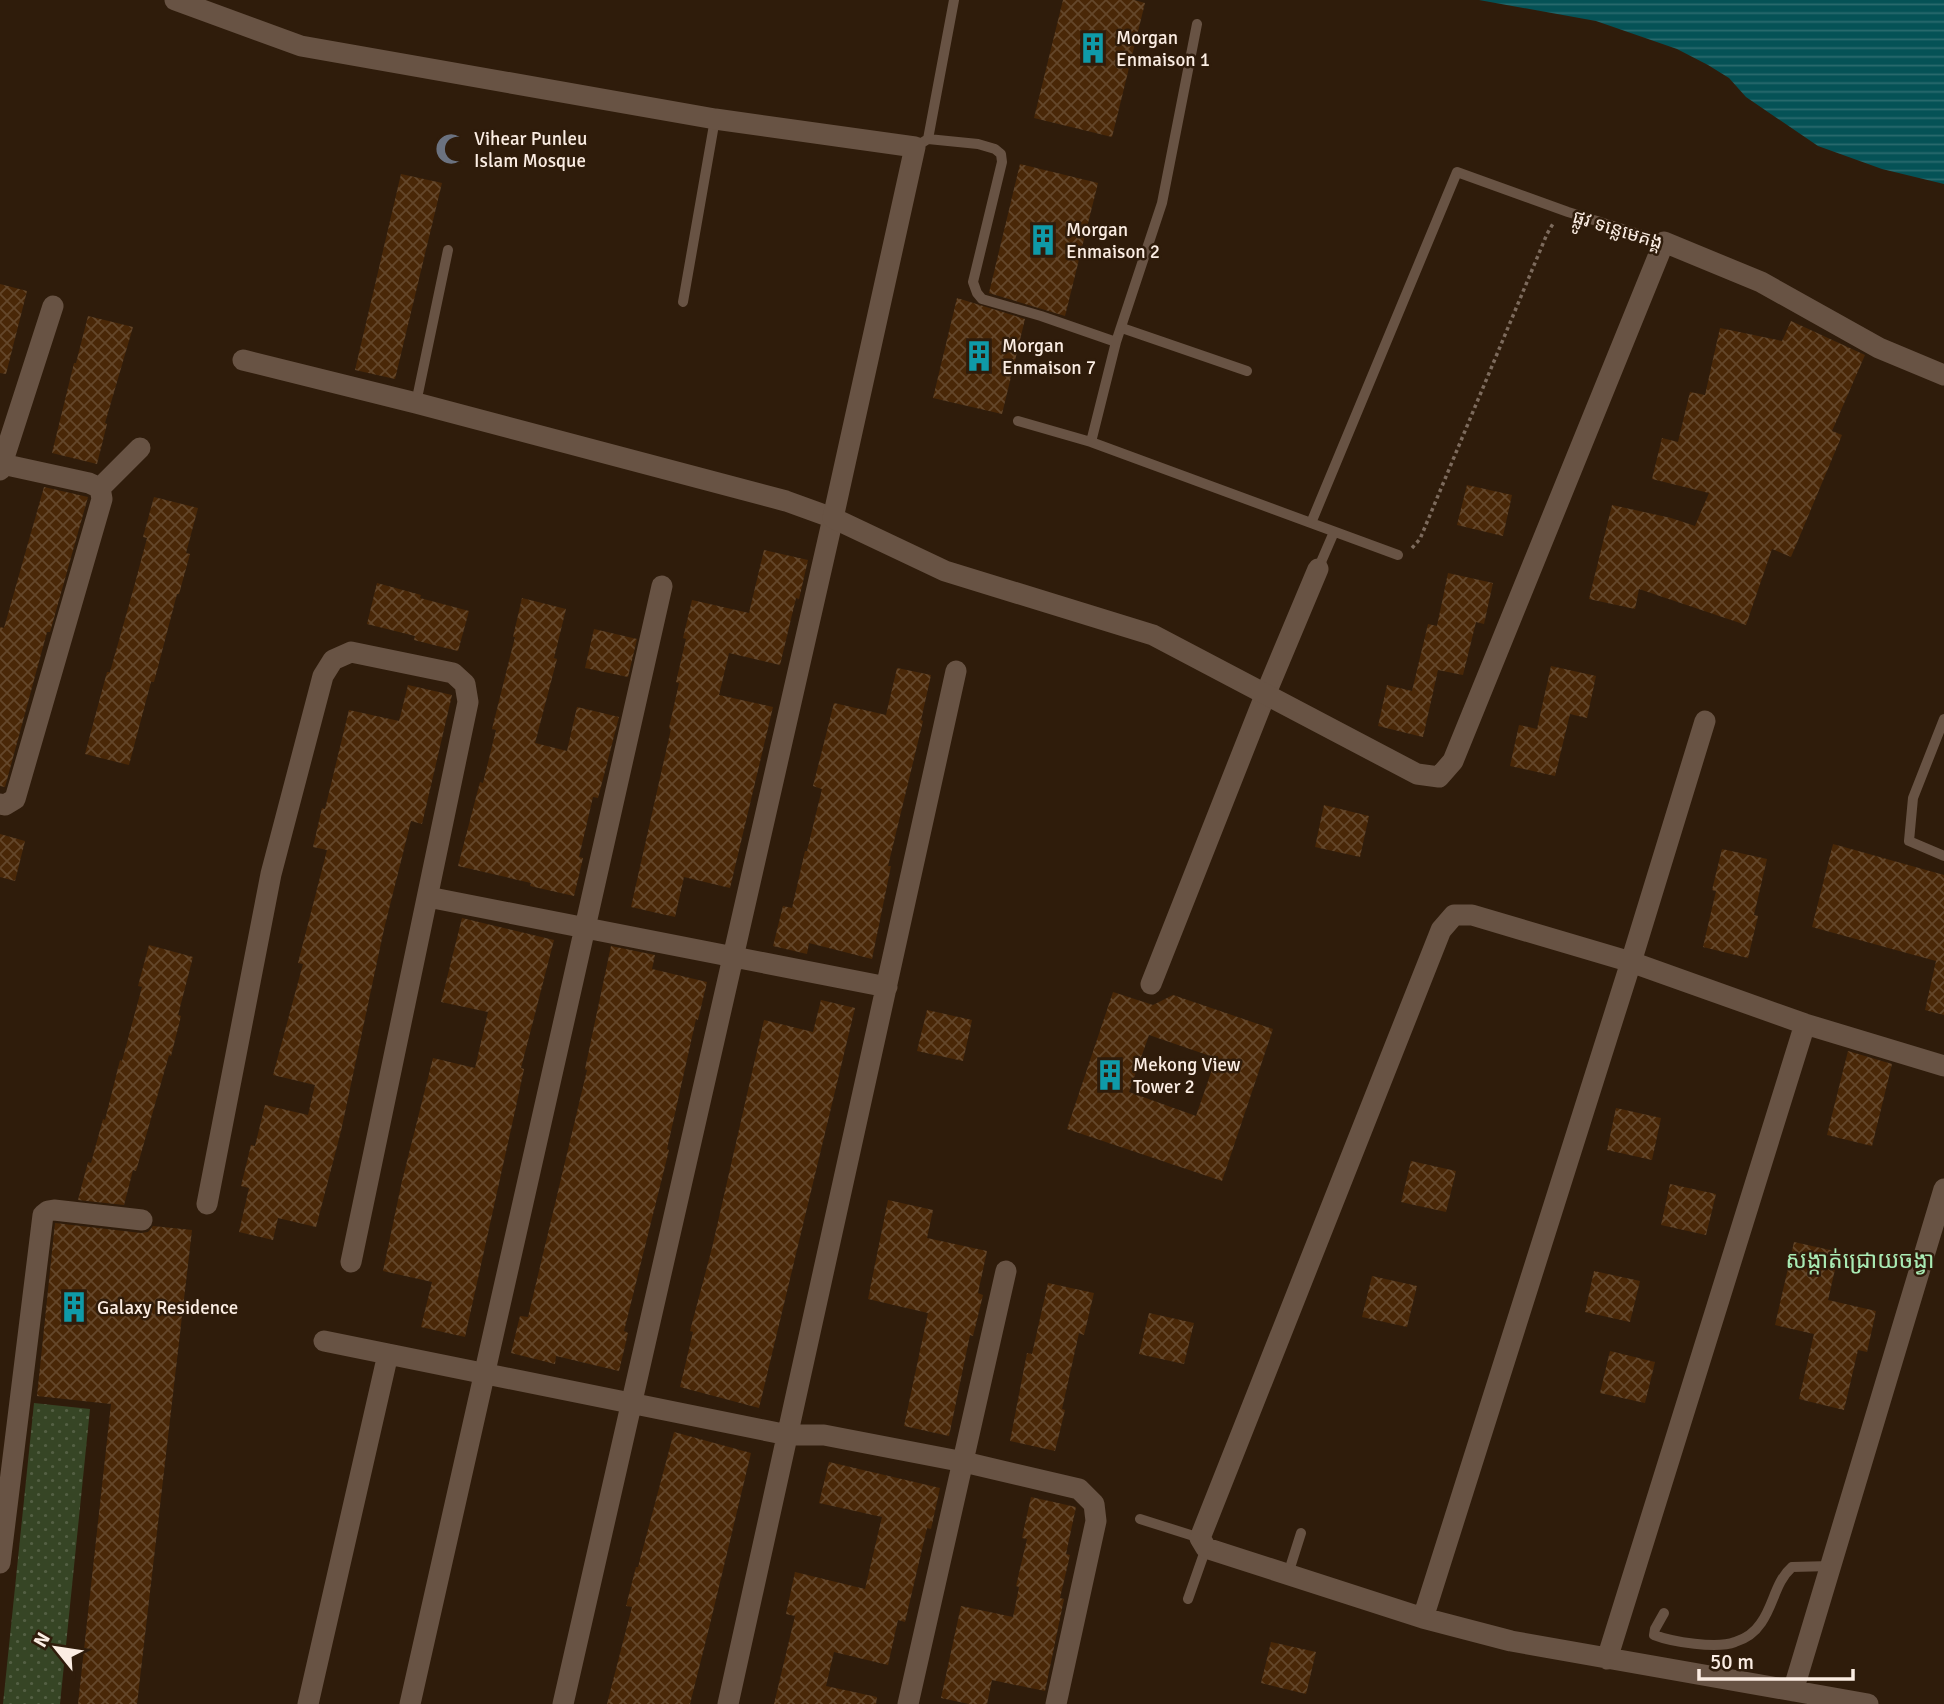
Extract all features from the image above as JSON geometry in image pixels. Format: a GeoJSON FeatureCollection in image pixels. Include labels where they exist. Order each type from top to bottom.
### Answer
{"type":"FeatureCollection","features":[{"type":"Feature","properties":{"kind":"street"},"geometry":{"type":"LineString","coordinates":[[175,0],[301,47],[715,119],[922,143],[833,518],[563,1704]]}},
{"type":"Feature","properties":{"kind":"street"},"geometry":{"type":"LineString","coordinates":[[243,360],[786,500],[833,518],[945,571],[1153,635],[1417,774],[1439,777],[1453,761],[1664,242]]}},
{"type":"Feature","properties":{"kind":"street","name":"ផ្លូវ ទន្លេមេគង្គ"},"geometry":{"type":"LineString","coordinates":[[1664,242],[1761,282],[1879,348],[1944,375]]}},
{"type":"Feature","properties":{"kind":"street"},"geometry":{"type":"LineString","coordinates":[[53,306],[1,467],[89,483],[100,488]]}},
{"type":"Feature","properties":{"kind":"street"},"geometry":{"type":"LineString","coordinates":[[100,488],[140,448]]}},
{"type":"Feature","properties":{"kind":"street"},"geometry":{"type":"LineString","coordinates":[[0,804],[5,805],[15,799],[102,499],[100,488]]}},
{"type":"Feature","properties":{"kind":"street"},"geometry":{"type":"LineString","coordinates":[[1151,984],[1318,569]]}},
{"type":"Feature","properties":{"kind":"street"},"geometry":{"type":"LineString","coordinates":[[410,1704],[662,586]]}},
{"type":"Feature","properties":{"kind":"street"},"geometry":{"type":"LineString","coordinates":[[207,1204],[271,874],[323,676],[333,660],[351,652],[453,673],[465,684],[468,702],[351,1262]]}},
{"type":"Feature","properties":{"kind":"street"},"geometry":{"type":"LineString","coordinates":[[728,1704],[957,671]]}},
{"type":"Feature","properties":{"kind":"street"},"geometry":{"type":"LineString","coordinates":[[1423,1618],[1705,721]]}},
{"type":"Feature","properties":{"kind":"street"},"geometry":{"type":"LineString","coordinates":[[428,897],[887,987]]}},
{"type":"Feature","properties":{"kind":"street"},"geometry":{"type":"LineString","coordinates":[[1868,1704],[1511,1641],[1423,1618],[1203,1543],[1441,930],[1454,915],[1472,915],[1631,962],[1805,1024],[1944,1066]]}},
{"type":"Feature","properties":{"kind":"street"},"geometry":{"type":"LineString","coordinates":[[1607,1659],[1805,1024]]}},
{"type":"Feature","properties":{"kind":"street"},"geometry":{"type":"LineString","coordinates":[[1793,1691],[1944,1189]]}},
{"type":"Feature","properties":{"kind":"street"},"geometry":{"type":"LineString","coordinates":[[0,1563],[43,1216],[54,1210],[142,1220]]}},
{"type":"Feature","properties":{"kind":"street"},"geometry":{"type":"LineString","coordinates":[[908,1704],[1006,1271]]}},
{"type":"Feature","properties":{"kind":"street"},"geometry":{"type":"LineString","coordinates":[[324,1340],[788,1435],[824,1435],[964,1462],[1079,1489],[1094,1504],[1096,1521],[1056,1704]]}},
{"type":"Feature","properties":{"kind":"street"},"geometry":{"type":"LineString","coordinates":[[308,1704],[388,1354]]}},
{"type":"Feature","properties":{"kind":"lane"},"geometry":{"type":"LineString","coordinates":[[954,0],[922,143],[978,144],[995,149],[1001,154],[1002,162],[972,282],[977,293],[982,299],[1116,342]]}},
{"type":"Feature","properties":{"kind":"lane"},"geometry":{"type":"LineString","coordinates":[[1091,442],[1116,342],[1163,203],[1197,24]]}},
{"type":"Feature","properties":{"kind":"lane"},"geometry":{"type":"LineString","coordinates":[[682,302],[715,119]]}},
{"type":"Feature","properties":{"kind":"lane"},"geometry":{"type":"LineString","coordinates":[[1311,523],[1457,172],[1568,212]]}},
{"type":"Feature","properties":{"kind":"lane","name":"ផ្លូវ ទន្លេមេគង្គ"},"geometry":{"type":"LineString","coordinates":[[1568,212],[1664,242]]}},
{"type":"Feature","properties":{"kind":"lane"},"geometry":{"type":"LineString","coordinates":[[416,403],[448,250]]}},
{"type":"Feature","properties":{"kind":"lane"},"geometry":{"type":"LineString","coordinates":[[1122,328],[1247,371]]}},
{"type":"Feature","properties":{"kind":"lane"},"geometry":{"type":"LineString","coordinates":[[1018,421],[1091,442],[1398,555]]}},
{"type":"Feature","properties":{"kind":"lane"},"geometry":{"type":"LineString","coordinates":[[1318,569],[1334,532]]}},
{"type":"Feature","properties":{"kind":"lane"},"geometry":{"type":"LineString","coordinates":[[1944,719],[1913,798],[1909,841],[1944,856]]}},
{"type":"Feature","properties":{"kind":"lane"},"geometry":{"type":"LineString","coordinates":[[1140,1519],[1203,1543],[1188,1599]]}},
{"type":"Feature","properties":{"kind":"lane"},"geometry":{"type":"LineString","coordinates":[[1288,1574],[1301,1533]]}},
{"type":"Feature","properties":{"kind":"lane"},"geometry":{"type":"LineString","coordinates":[[1664,1613],[1654,1635],[1705,1644],[1733,1643],[1748,1636],[1761,1623],[1782,1576],[1792,1567],[1831,1566]]}},
{"type":"Feature","properties":{"kind":"path","name":"ផ្លូវ ទន្លេមេគង្គ"},"geometry":{"type":"LineString","coordinates":[[1398,555],[1412,548],[1420,539],[1547,234],[1558,216],[1568,212]]}},
{"type":"Feature","properties":{"kind":"green space"},"geometry":{"type":"Polygon","coordinates":[[[34,1403],[90,1409],[60,1704],[3,1704],[34,1403]]]}},
{"type":"Feature","properties":{"kind":"water"},"geometry":{"type":"Polygon","coordinates":[[[1479,0],[1944,0],[1944,184],[1882,169],[1818,146],[1746,97],[1729,78],[1677,49],[1596,21],[1479,0]]]}},
{"type":"Feature","properties":{"kind":"building","name":"Morgan Enmaison 1"},"geometry":{"type":"Polygon","coordinates":[[[1063,0],[1134,0],[1145,3],[1112,137],[1034,118],[1063,0]]]}},
{"type":"Feature","properties":{"kind":"building","name":"Morgan Enmaison 2"},"geometry":{"type":"Polygon","coordinates":[[[1020,164],[1098,183],[1065,316],[989,293],[1020,164]]]}},
{"type":"Feature","properties":{"kind":"building"},"geometry":{"type":"Polygon","coordinates":[[[401,174],[442,183],[395,379],[355,370],[401,174]]]}},
{"type":"Feature","properties":{"kind":"building"},"geometry":{"type":"Polygon","coordinates":[[[0,284],[27,291],[6,374],[0,373],[0,284]]]}},
{"type":"Feature","properties":{"kind":"building","name":"Morgan Enmaison 7"},"geometry":{"type":"Polygon","coordinates":[[[957,298],[1025,319],[1002,414],[933,398],[957,298]]]}},
{"type":"Feature","properties":{"kind":"building"},"geometry":{"type":"Polygon","coordinates":[[[88,316],[133,327],[105,423],[107,424],[97,464],[52,453],[88,316]]]}},
{"type":"Feature","properties":{"kind":"building"},"geometry":{"type":"Polygon","coordinates":[[[1791,321],[1865,355],[1832,431],[1842,435],[1791,557],[1772,549],[1746,625],[1639,589],[1635,609],[1589,599],[1612,505],[1695,526],[1709,493],[1652,479],[1662,438],[1678,442],[1690,392],[1705,395],[1720,328],[1782,341],[1791,321]]]}},
{"type":"Feature","properties":{"kind":"building"},"geometry":{"type":"Polygon","coordinates":[[[1467,485],[1512,495],[1503,536],[1457,525],[1467,485]]]}},
{"type":"Feature","properties":{"kind":"building"},"geometry":{"type":"Polygon","coordinates":[[[44,487],[88,497],[50,632],[47,632],[5,787],[0,786],[0,627],[4,628],[44,487]]]}},
{"type":"Feature","properties":{"kind":"building"},"geometry":{"type":"Polygon","coordinates":[[[154,497],[198,508],[186,553],[190,554],[129,765],[85,754],[134,587],[154,497]]]}},
{"type":"Feature","properties":{"kind":"building"},"geometry":{"type":"Polygon","coordinates":[[[764,550],[808,560],[780,665],[729,653],[719,695],[773,707],[730,888],[684,877],[675,917],[631,907],[671,729],[669,728],[679,683],[676,682],[686,639],[683,638],[692,600],[749,613],[764,550]]]}},
{"type":"Feature","properties":{"kind":"building"},"geometry":{"type":"Polygon","coordinates":[[[1448,573],[1493,583],[1484,624],[1476,622],[1463,675],[1438,670],[1423,737],[1378,726],[1387,685],[1412,691],[1428,624],[1437,626],[1448,573]]]}},
{"type":"Feature","properties":{"kind":"building"},"geometry":{"type":"Polygon","coordinates":[[[377,583],[469,611],[458,651],[414,640],[415,636],[367,624],[377,583]]]}},
{"type":"Feature","properties":{"kind":"building"},"geometry":{"type":"Polygon","coordinates":[[[522,598],[566,609],[554,658],[557,659],[535,743],[567,751],[577,707],[619,717],[598,798],[593,797],[579,857],[583,858],[574,896],[458,866],[496,730],[492,729],[522,598]]]}},
{"type":"Feature","properties":{"kind":"building"},"geometry":{"type":"Polygon","coordinates":[[[594,629],[637,639],[628,677],[585,668],[594,629]]]}},
{"type":"Feature","properties":{"kind":"building"},"geometry":{"type":"Polygon","coordinates":[[[1551,666],[1596,676],[1587,718],[1570,714],[1555,776],[1510,766],[1519,725],[1537,729],[1551,666]]]}},
{"type":"Feature","properties":{"kind":"building"},"geometry":{"type":"Polygon","coordinates":[[[897,668],[931,675],[921,720],[923,721],[888,866],[891,866],[872,959],[809,943],[807,954],[773,946],[783,906],[792,908],[807,851],[822,789],[813,786],[834,703],[886,715],[897,668]]]}},
{"type":"Feature","properties":{"kind":"building"},"geometry":{"type":"Polygon","coordinates":[[[408,685],[452,695],[422,824],[411,821],[384,929],[341,1131],[316,1227],[278,1218],[273,1240],[239,1232],[249,1188],[241,1186],[265,1105],[308,1115],[315,1085],[273,1075],[303,964],[298,963],[327,850],[313,847],[349,710],[399,721],[408,685]]]}},
{"type":"Feature","properties":{"kind":"building"},"geometry":{"type":"Polygon","coordinates":[[[1324,805],[1369,816],[1360,857],[1315,847],[1324,805]]]}},
{"type":"Feature","properties":{"kind":"building"},"geometry":{"type":"Polygon","coordinates":[[[0,834],[25,841],[15,881],[0,877],[0,834]]]}},
{"type":"Feature","properties":{"kind":"building"},"geometry":{"type":"Polygon","coordinates":[[[1833,844],[1944,875],[1944,1015],[1925,1010],[1936,961],[1812,927],[1833,844]]]}},
{"type":"Feature","properties":{"kind":"building"},"geometry":{"type":"Polygon","coordinates":[[[1722,849],[1767,859],[1754,915],[1758,916],[1748,958],[1703,947],[1716,891],[1712,890],[1722,849]]]}},
{"type":"Feature","properties":{"kind":"building"},"geometry":{"type":"Polygon","coordinates":[[[462,918],[554,940],[521,1068],[524,1069],[465,1337],[421,1327],[432,1282],[383,1271],[433,1058],[475,1068],[488,1012],[441,1002],[462,918]]]}},
{"type":"Feature","properties":{"kind":"building"},"geometry":{"type":"Polygon","coordinates":[[[149,945],[193,957],[171,1056],[169,1055],[124,1205],[78,1200],[88,1162],[91,1163],[103,1119],[105,1120],[120,1060],[122,1061],[142,987],[138,986],[149,945]]]}},
{"type":"Feature","properties":{"kind":"building"},"geometry":{"type":"Polygon","coordinates":[[[611,946],[655,955],[652,969],[707,982],[698,1020],[696,1019],[667,1149],[669,1150],[624,1331],[628,1333],[619,1371],[556,1356],[555,1364],[511,1353],[520,1316],[528,1317],[587,1070],[585,1069],[611,946]]]}},
{"type":"Feature","properties":{"kind":"building","name":"Mekong View Tower 2"},"geometry":{"type":"Polygon","coordinates":[[[1113,992],[1153,1005],[1173,995],[1273,1029],[1222,1181],[1067,1129],[1113,992]],[[1149,1035],[1129,1092],[1196,1116],[1216,1058],[1149,1035]]]}},
{"type":"Feature","properties":{"kind":"building"},"geometry":{"type":"Polygon","coordinates":[[[821,1000],[855,1008],[759,1408],[680,1387],[693,1332],[690,1331],[712,1248],[764,1020],[813,1032],[821,1000]]]}},
{"type":"Feature","properties":{"kind":"building"},"geometry":{"type":"Polygon","coordinates":[[[927,1010],[972,1020],[963,1061],[917,1051],[927,1010]]]}},
{"type":"Feature","properties":{"kind":"building"},"geometry":{"type":"Polygon","coordinates":[[[1848,1051],[1892,1064],[1872,1146],[1827,1135],[1848,1051]]]}},
{"type":"Feature","properties":{"kind":"building"},"geometry":{"type":"Polygon","coordinates":[[[1616,1108],[1661,1118],[1652,1160],[1607,1150],[1616,1108]]]}},
{"type":"Feature","properties":{"kind":"building"},"geometry":{"type":"Polygon","coordinates":[[[1411,1161],[1456,1171],[1446,1212],[1401,1202],[1411,1161]]]}},
{"type":"Feature","properties":{"kind":"building"},"geometry":{"type":"Polygon","coordinates":[[[1670,1184],[1716,1194],[1706,1235],[1661,1225],[1670,1184]]]}},
{"type":"Feature","properties":{"kind":"building"},"geometry":{"type":"Polygon","coordinates":[[[888,1200],[933,1210],[927,1238],[987,1251],[978,1293],[983,1295],[973,1336],[970,1335],[949,1436],[904,1426],[928,1313],[868,1299],[888,1200]]]}},
{"type":"Feature","properties":{"kind":"building"},"geometry":{"type":"Polygon","coordinates":[[[55,1223],[141,1233],[148,1232],[153,1226],[192,1230],[137,1704],[78,1704],[111,1404],[37,1396],[55,1223]]]}},
{"type":"Feature","properties":{"kind":"building"},"geometry":{"type":"Polygon","coordinates":[[[1794,1242],[1839,1252],[1828,1300],[1876,1311],[1867,1352],[1858,1350],[1844,1410],[1799,1399],[1814,1334],[1775,1325],[1794,1242]]]}},
{"type":"Feature","properties":{"kind":"building"},"geometry":{"type":"Polygon","coordinates":[[[1594,1271],[1640,1281],[1630,1322],[1585,1312],[1594,1271]]]}},
{"type":"Feature","properties":{"kind":"building"},"geometry":{"type":"Polygon","coordinates":[[[1372,1276],[1417,1286],[1407,1327],[1362,1317],[1372,1276]]]}},
{"type":"Feature","properties":{"kind":"building"},"geometry":{"type":"Polygon","coordinates":[[[1048,1283],[1094,1293],[1084,1335],[1079,1333],[1055,1451],[1010,1441],[1027,1353],[1032,1354],[1048,1283]]]}},
{"type":"Feature","properties":{"kind":"building"},"geometry":{"type":"Polygon","coordinates":[[[1149,1313],[1194,1323],[1184,1364],[1139,1354],[1149,1313]]]}},
{"type":"Feature","properties":{"kind":"building"},"geometry":{"type":"Polygon","coordinates":[[[1610,1351],[1655,1362],[1645,1403],[1600,1393],[1610,1351]]]}},
{"type":"Feature","properties":{"kind":"building"},"geometry":{"type":"Polygon","coordinates":[[[674,1432],[751,1453],[710,1624],[690,1704],[607,1704],[632,1607],[626,1606],[674,1432]]]}},
{"type":"Feature","properties":{"kind":"building"},"geometry":{"type":"Polygon","coordinates":[[[829,1462],[940,1488],[931,1529],[927,1528],[905,1622],[898,1620],[888,1665],[834,1652],[826,1686],[877,1697],[876,1704],[774,1704],[795,1616],[786,1614],[795,1572],[865,1589],[882,1517],[819,1503],[829,1462]]]}},
{"type":"Feature","properties":{"kind":"building"},"geometry":{"type":"Polygon","coordinates":[[[1031,1497],[1076,1507],[1066,1554],[1070,1555],[1060,1598],[1064,1599],[1045,1691],[992,1680],[987,1704],[969,1704],[941,1698],[961,1606],[1013,1617],[1019,1587],[1016,1586],[1027,1539],[1022,1538],[1031,1497]]]}},
{"type":"Feature","properties":{"kind":"building"},"geometry":{"type":"Polygon","coordinates":[[[1271,1642],[1316,1652],[1306,1694],[1261,1683],[1271,1642]]]}},
{"type":"Feature","properties":{"kind":"place","name":"Morgan Enmaison 1"},"geometry":{"type":"Point","coordinates":[1093,48]}},
{"type":"Feature","properties":{"kind":"place","name":"Vihear Punleu Islam Mosque"},"geometry":{"type":"Point","coordinates":[451,149]}},
{"type":"Feature","properties":{"kind":"place","name":"Morgan Enmaison 2"},"geometry":{"type":"Point","coordinates":[1043,240]}},
{"type":"Feature","properties":{"kind":"place","name":"Morgan Enmaison 7"},"geometry":{"type":"Point","coordinates":[979,356]}},
{"type":"Feature","properties":{"kind":"place","name":"Mekong View Tower 2"},"geometry":{"type":"Point","coordinates":[1110,1075]}},
{"type":"Feature","properties":{"kind":"place","name":"Galaxy Residence"},"geometry":{"type":"Point","coordinates":[74,1307]}},
{"type":"Feature","properties":{"kind":"district","name":"សង្កាត់ជ្រោយចង្វា"},"geometry":{"type":"Point","coordinates":[1860,1260]}}]}
